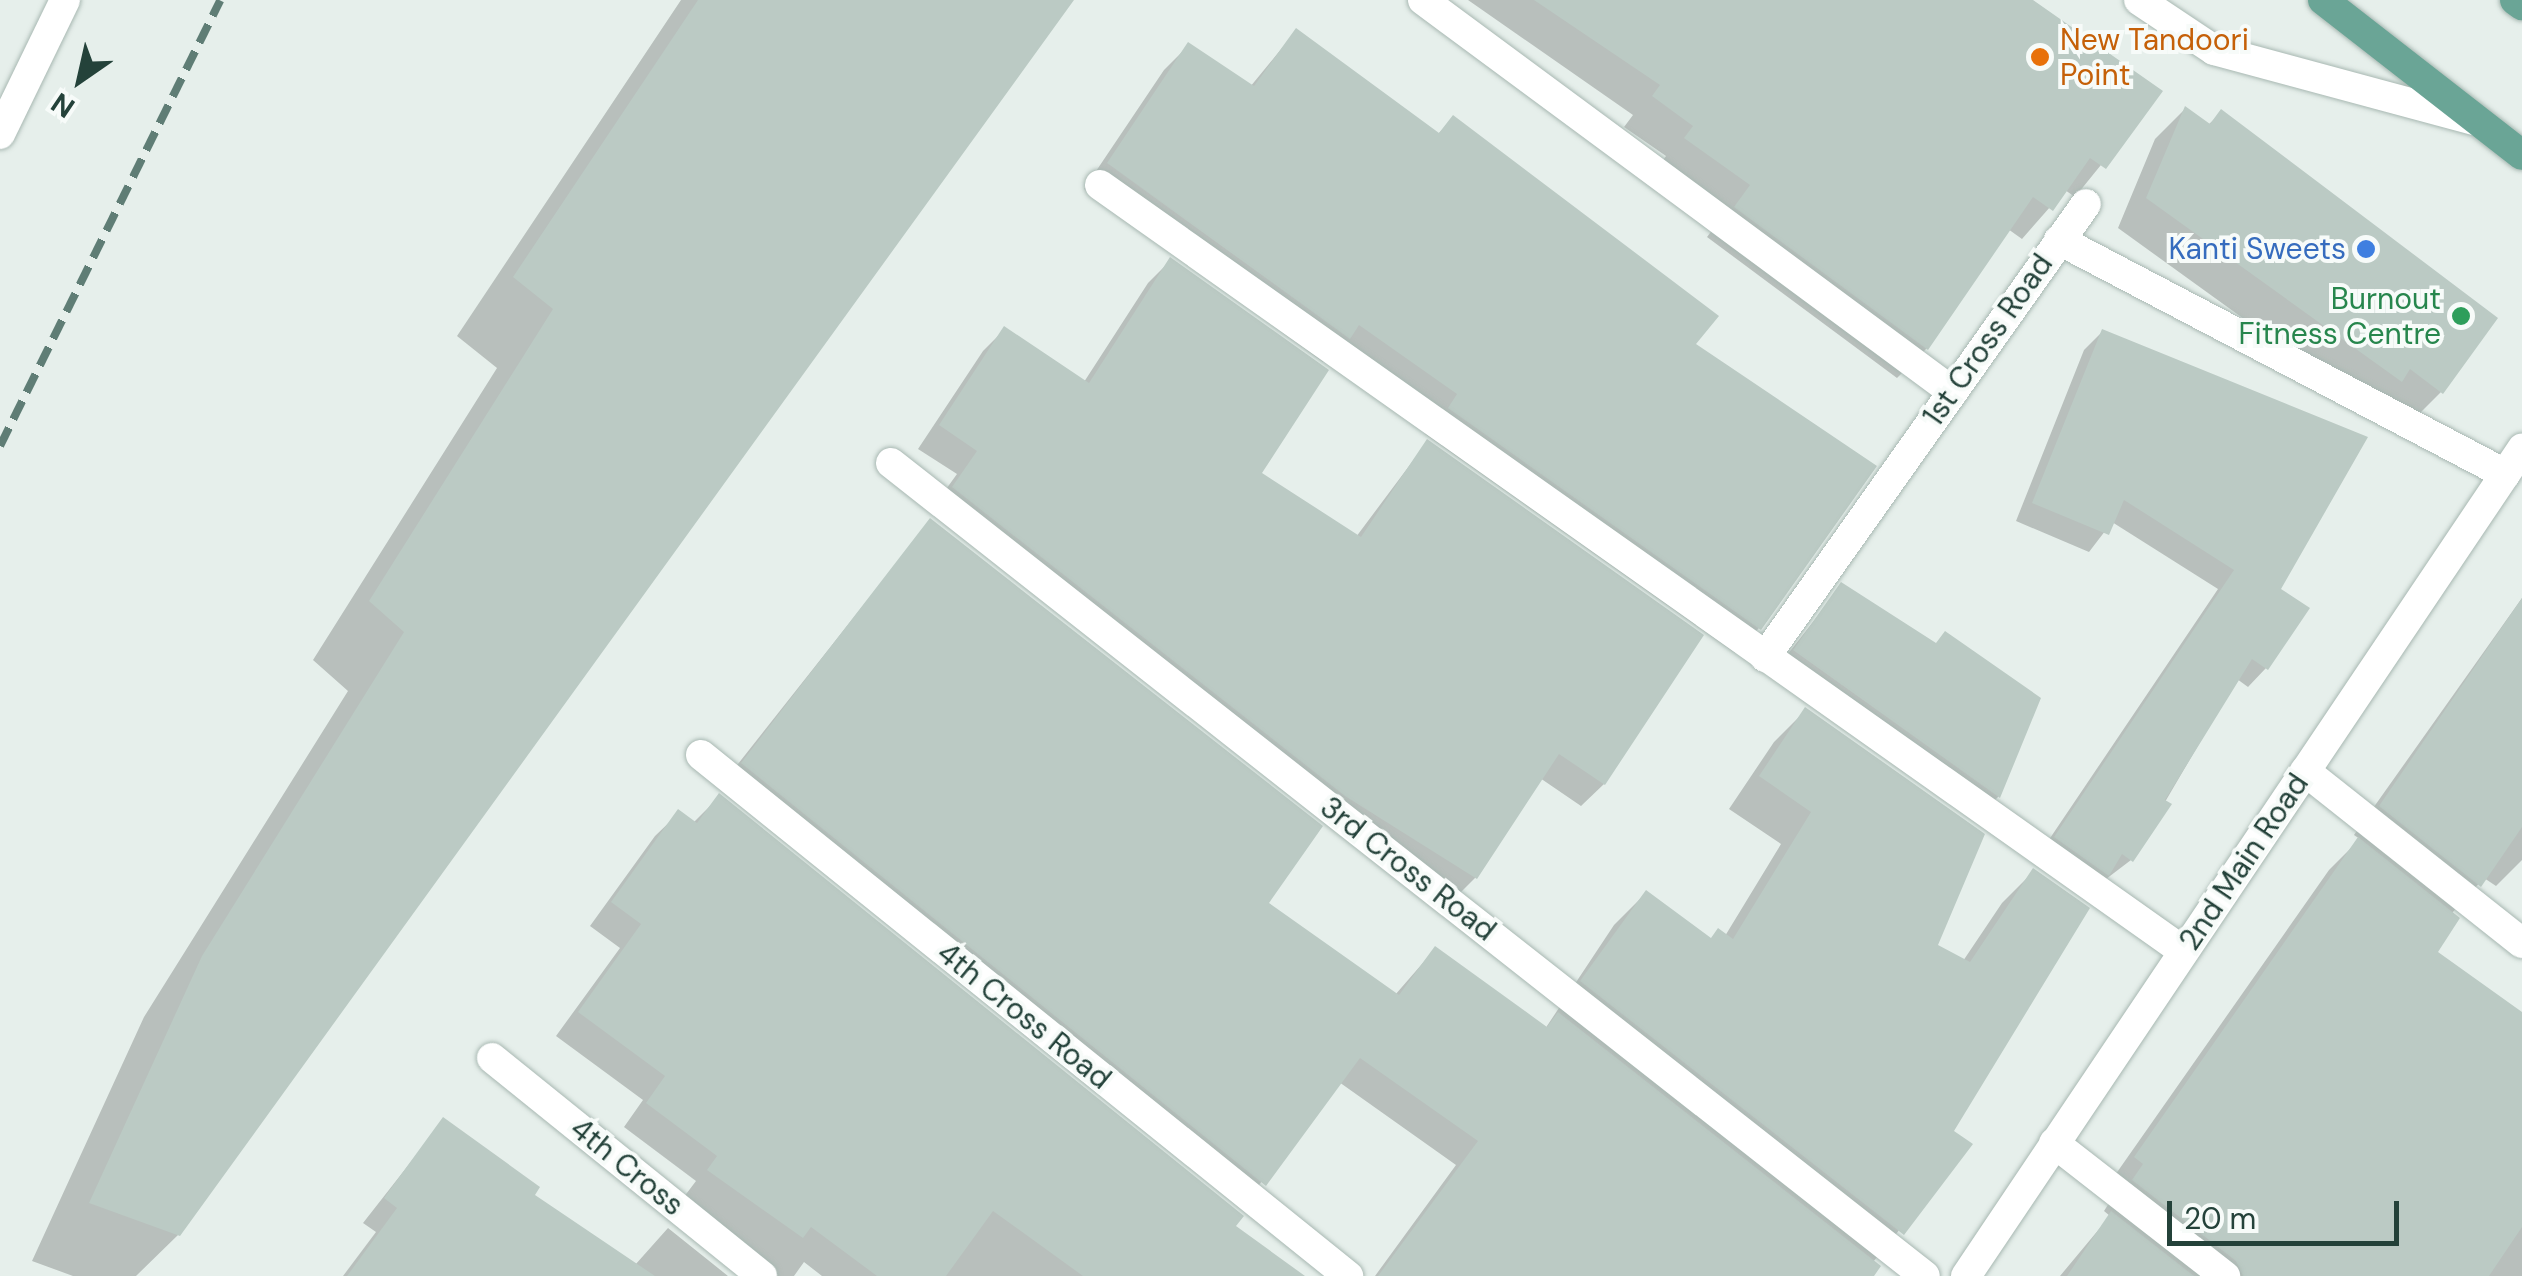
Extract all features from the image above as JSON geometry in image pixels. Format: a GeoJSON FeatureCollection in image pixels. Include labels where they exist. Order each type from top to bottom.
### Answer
{"type":"FeatureCollection","features":[{"type":"Feature","properties":{"kind":"main road"},"geometry":{"type":"LineString","coordinates":[[2323,0],[2522,155]]}},
{"type":"Feature","properties":{"kind":"main road"},"geometry":{"type":"LineString","coordinates":[[2515,0],[2522,6]]}},
{"type":"Feature","properties":{"kind":"street"},"geometry":{"type":"LineString","coordinates":[[0,134],[66,0]]}},
{"type":"Feature","properties":{"kind":"street"},"geometry":{"type":"LineString","coordinates":[[1423,0],[1953,392]]}},
{"type":"Feature","properties":{"kind":"street"},"geometry":{"type":"LineString","coordinates":[[2139,0],[2214,50],[2478,121]]}},
{"type":"Feature","properties":{"kind":"street"},"geometry":{"type":"LineString","coordinates":[[1100,185],[2184,951]]}},
{"type":"Feature","properties":{"kind":"street"},"geometry":{"type":"LineString","coordinates":[[2059,240],[2086,204]]}},
{"type":"Feature","properties":{"kind":"street","name":"1st Cross Road"},"geometry":{"type":"LineString","coordinates":[[1765,657],[2059,240],[2514,461]]}},
{"type":"Feature","properties":{"kind":"street","name":"2nd Main Road"},"geometry":{"type":"LineString","coordinates":[[1966,1276],[2514,461]]}},
{"type":"Feature","properties":{"kind":"street","name":"3rd Cross Road"},"geometry":{"type":"LineString","coordinates":[[891,463],[1925,1276]]}},
{"type":"Feature","properties":{"kind":"street","name":"4th Cross Road"},"geometry":{"type":"LineString","coordinates":[[701,755],[1348,1276]]}},
{"type":"Feature","properties":{"kind":"street"},"geometry":{"type":"LineString","coordinates":[[2305,770],[2522,942]]}},
{"type":"Feature","properties":{"kind":"street","name":"4th Cross"},"geometry":{"type":"LineString","coordinates":[[492,1058],[762,1276]]}},
{"type":"Feature","properties":{"kind":"street"},"geometry":{"type":"LineString","coordinates":[[2054,1144],[2225,1276]]}},
{"type":"Feature","properties":{"kind":"building"},"geometry":{"type":"Polygon","coordinates":[[[698,0],[1074,0],[180,1236],[89,1203],[202,956],[404,632],[369,601],[553,309],[513,277],[698,0]]]}},
{"type":"Feature","properties":{"kind":"building"},"geometry":{"type":"Polygon","coordinates":[[[1534,0],[2033,0],[2163,91],[2106,169],[2090,158],[2053,211],[2033,197],[1928,350],[1734,207],[1750,185],[1684,138],[1693,126],[1652,96],[1660,85],[1534,0]]]}},
{"type":"Feature","properties":{"kind":"building"},"geometry":{"type":"Polygon","coordinates":[[[1296,28],[1439,133],[1453,115],[1719,316],[1696,344],[1877,466],[1761,630],[1448,408],[1457,394],[1359,325],[1350,339],[1107,163],[1188,42],[1254,86],[1296,28]]]}},
{"type":"Feature","properties":{"kind":"building"},"geometry":{"type":"Polygon","coordinates":[[[2185,106],[2210,124],[2221,109],[2498,318],[2443,394],[2410,369],[2402,382],[2146,198],[2185,106]]]}},
{"type":"Feature","properties":{"kind":"building"},"geometry":{"type":"Polygon","coordinates":[[[1170,257],[1329,370],[1262,473],[1361,537],[1427,439],[1704,635],[1605,785],[1559,754],[1477,879],[1345,796],[952,487],[977,451],[939,425],[1004,326],[1089,383],[1170,257]]]}},
{"type":"Feature","properties":{"kind":"building"},"geometry":{"type":"Polygon","coordinates":[[[2102,329],[2368,437],[2281,589],[2310,608],[2268,670],[2252,659],[2165,800],[2172,804],[2133,862],[2122,854],[2109,876],[2054,837],[2234,570],[2124,500],[2109,535],[2032,503],[2102,329]]]}},
{"type":"Feature","properties":{"kind":"building"},"geometry":{"type":"Polygon","coordinates":[[[930,518],[1323,826],[1269,903],[1399,995],[1435,946],[1547,1027],[1558,1012],[1881,1266],[1874,1276],[1378,1276],[1478,1141],[1360,1058],[1266,1186],[741,763],[930,518]]]}},
{"type":"Feature","properties":{"kind":"building"},"geometry":{"type":"Polygon","coordinates":[[[1841,582],[1936,643],[1945,631],[2041,698],[2000,798],[1793,650],[1841,582]]]}},
{"type":"Feature","properties":{"kind":"building"},"geometry":{"type":"Polygon","coordinates":[[[2522,598],[2522,827],[2481,887],[2379,806],[2522,598]]]}},
{"type":"Feature","properties":{"kind":"building"},"geometry":{"type":"Polygon","coordinates":[[[1805,707],[1985,834],[1938,945],[1970,962],[2033,868],[2090,908],[1954,1131],[1973,1144],[1904,1235],[1580,981],[1646,890],[1711,938],[1718,928],[1733,939],[1811,812],[1759,776],[1805,707]]]}},
{"type":"Feature","properties":{"kind":"building"},"geometry":{"type":"Polygon","coordinates":[[[719,793],[1244,1216],[1236,1226],[1305,1276],[1083,1276],[993,1211],[946,1276],[877,1276],[811,1227],[803,1238],[707,1170],[717,1156],[646,1103],[665,1076],[578,1012],[641,924],[611,902],[678,809],[697,823],[719,793]]]}},
{"type":"Feature","properties":{"kind":"building"},"geometry":{"type":"Polygon","coordinates":[[[2358,837],[2460,918],[2438,952],[2522,1012],[2522,1227],[2489,1276],[2243,1276],[2236,1261],[2132,1180],[2143,1164],[2134,1157],[2358,837]]]}},
{"type":"Feature","properties":{"kind":"building"},"geometry":{"type":"Polygon","coordinates":[[[443,1117],[540,1187],[535,1195],[655,1276],[347,1276],[397,1208],[384,1198],[443,1117]]]}},
{"type":"Feature","properties":{"kind":"building"},"geometry":{"type":"Polygon","coordinates":[[[2111,1211],[2194,1276],[2067,1276],[2111,1211]]]}},
{"type":"Feature","properties":{"kind":"railway"},"geometry":{"type":"LineString","coordinates":[[0,446],[220,0]]}},
{"type":"Feature","properties":{"kind":"place","name":"New Tandoori Point"},"geometry":{"type":"Point","coordinates":[2040,57]}},
{"type":"Feature","properties":{"kind":"place","name":"Kanti Sweets"},"geometry":{"type":"Point","coordinates":[2366,249]}},
{"type":"Feature","properties":{"kind":"place","name":"Burnout Fitness Centre"},"geometry":{"type":"Point","coordinates":[2461,316]}}]}
